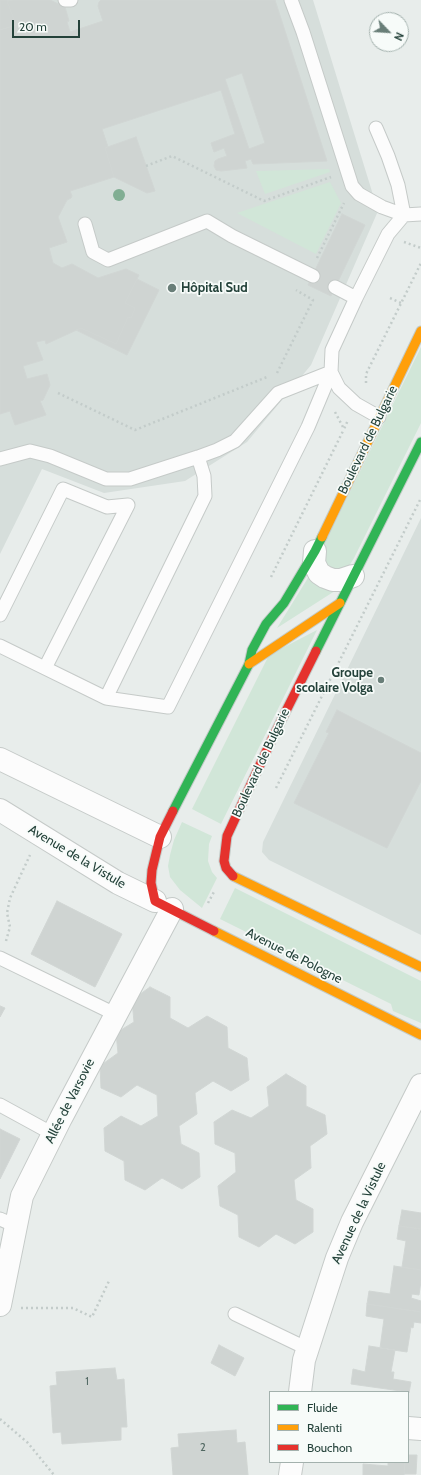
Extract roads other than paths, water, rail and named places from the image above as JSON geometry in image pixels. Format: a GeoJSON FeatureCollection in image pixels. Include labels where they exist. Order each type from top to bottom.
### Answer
{"type":"FeatureCollection","features":[{"type":"Feature","properties":{"kind":"street","name":"Boulevard de Bulgarie"},"geometry":{"type":"LineString","coordinates":[[164,905],[152,892],[151,883],[152,870],[160,837],[249,664],[252,650],[266,624],[284,603],[315,551],[421,330]]}},
{"type":"Feature","properties":{"kind":"street","name":"Boulevard de Bulgarie"},"geometry":{"type":"LineString","coordinates":[[421,442],[272,739],[226,836],[225,864],[233,876],[421,967]]}},
{"type":"Feature","properties":{"kind":"street"},"geometry":{"type":"LineString","coordinates":[[315,551],[314,563],[319,573],[325,577],[337,580],[353,576]]}},
{"type":"Feature","properties":{"kind":"street","name":"Boulevard de Bulgarie"},"geometry":{"type":"LineString","coordinates":[[249,664],[340,603]]}},
{"type":"Feature","properties":{"kind":"street"},"geometry":{"type":"LineString","coordinates":[[0,759],[160,837]]}},
{"type":"Feature","properties":{"kind":"street","name":"Avenue de la Vistule"},"geometry":{"type":"LineString","coordinates":[[0,810],[118,883],[164,905]]}},
{"type":"Feature","properties":{"kind":"street","name":"Avenue de Pologne"},"geometry":{"type":"LineString","coordinates":[[164,905],[421,1035]]}},
{"type":"Feature","properties":{"kind":"street","name":"Allée de Varsovie"},"geometry":{"type":"LineString","coordinates":[[7,1306],[8,1222],[115,1014],[164,905]]}},
{"type":"Feature","properties":{"kind":"street","name":"Avenue de la Vistule"},"geometry":{"type":"LineString","coordinates":[[300,1391],[304,1360],[337,1258],[352,1222],[421,1085]]}},
{"type":"Feature","properties":{"kind":"street"},"geometry":{"type":"LineString","coordinates":[[409,1428],[421,1429]]}},
{"type":"Feature","properties":{"kind":"street"},"geometry":{"type":"LineString","coordinates":[[290,1475],[292,1463]]}},
{"type":"Feature","properties":{"kind":"lane"},"geometry":{"type":"LineString","coordinates":[[66,0],[71,0]]}},
{"type":"Feature","properties":{"kind":"lane"},"geometry":{"type":"LineString","coordinates":[[291,0],[303,32],[352,186],[359,194],[382,207],[404,215],[421,214]]}},
{"type":"Feature","properties":{"kind":"lane"},"geometry":{"type":"LineString","coordinates":[[376,128],[398,185],[404,215]]}},
{"type":"Feature","properties":{"kind":"lane"},"geometry":{"type":"LineString","coordinates":[[0,646],[106,698],[168,707],[308,427],[331,372],[332,350],[356,298],[388,234],[404,215]]}},
{"type":"Feature","properties":{"kind":"lane"},"geometry":{"type":"LineString","coordinates":[[85,224],[93,252],[108,260],[207,221],[232,236],[313,276]]}},
{"type":"Feature","properties":{"kind":"lane"},"geometry":{"type":"LineString","coordinates":[[335,287],[356,298]]}},
{"type":"Feature","properties":{"kind":"lane"},"geometry":{"type":"LineString","coordinates":[[331,372],[339,388],[356,404],[379,417]]}},
{"type":"Feature","properties":{"kind":"lane"},"geometry":{"type":"LineString","coordinates":[[0,459],[30,451],[50,456],[106,479],[130,479],[198,457],[235,441],[278,393],[331,372]]}},
{"type":"Feature","properties":{"kind":"lane"},"geometry":{"type":"LineString","coordinates":[[106,698],[205,496],[204,476],[198,457]]}},
{"type":"Feature","properties":{"kind":"lane"},"geometry":{"type":"LineString","coordinates":[[0,614],[63,489],[106,507],[128,505],[45,668]]}},
{"type":"Feature","properties":{"kind":"lane"},"geometry":{"type":"LineString","coordinates":[[0,958],[115,1014]]}},
{"type":"Feature","properties":{"kind":"lane"},"geometry":{"type":"LineString","coordinates":[[0,1105],[53,1134]]}},
{"type":"Feature","properties":{"kind":"lane"},"geometry":{"type":"LineString","coordinates":[[235,1314],[308,1349]]}},
{"type":"Feature","properties":{"kind":"place","name":"Hôpital Sud"},"geometry":{"type":"Point","coordinates":[172,288]}},
{"type":"Feature","properties":{"kind":"place","name":"Groupe scolaire Volga"},"geometry":{"type":"Point","coordinates":[381,680]}}]}
